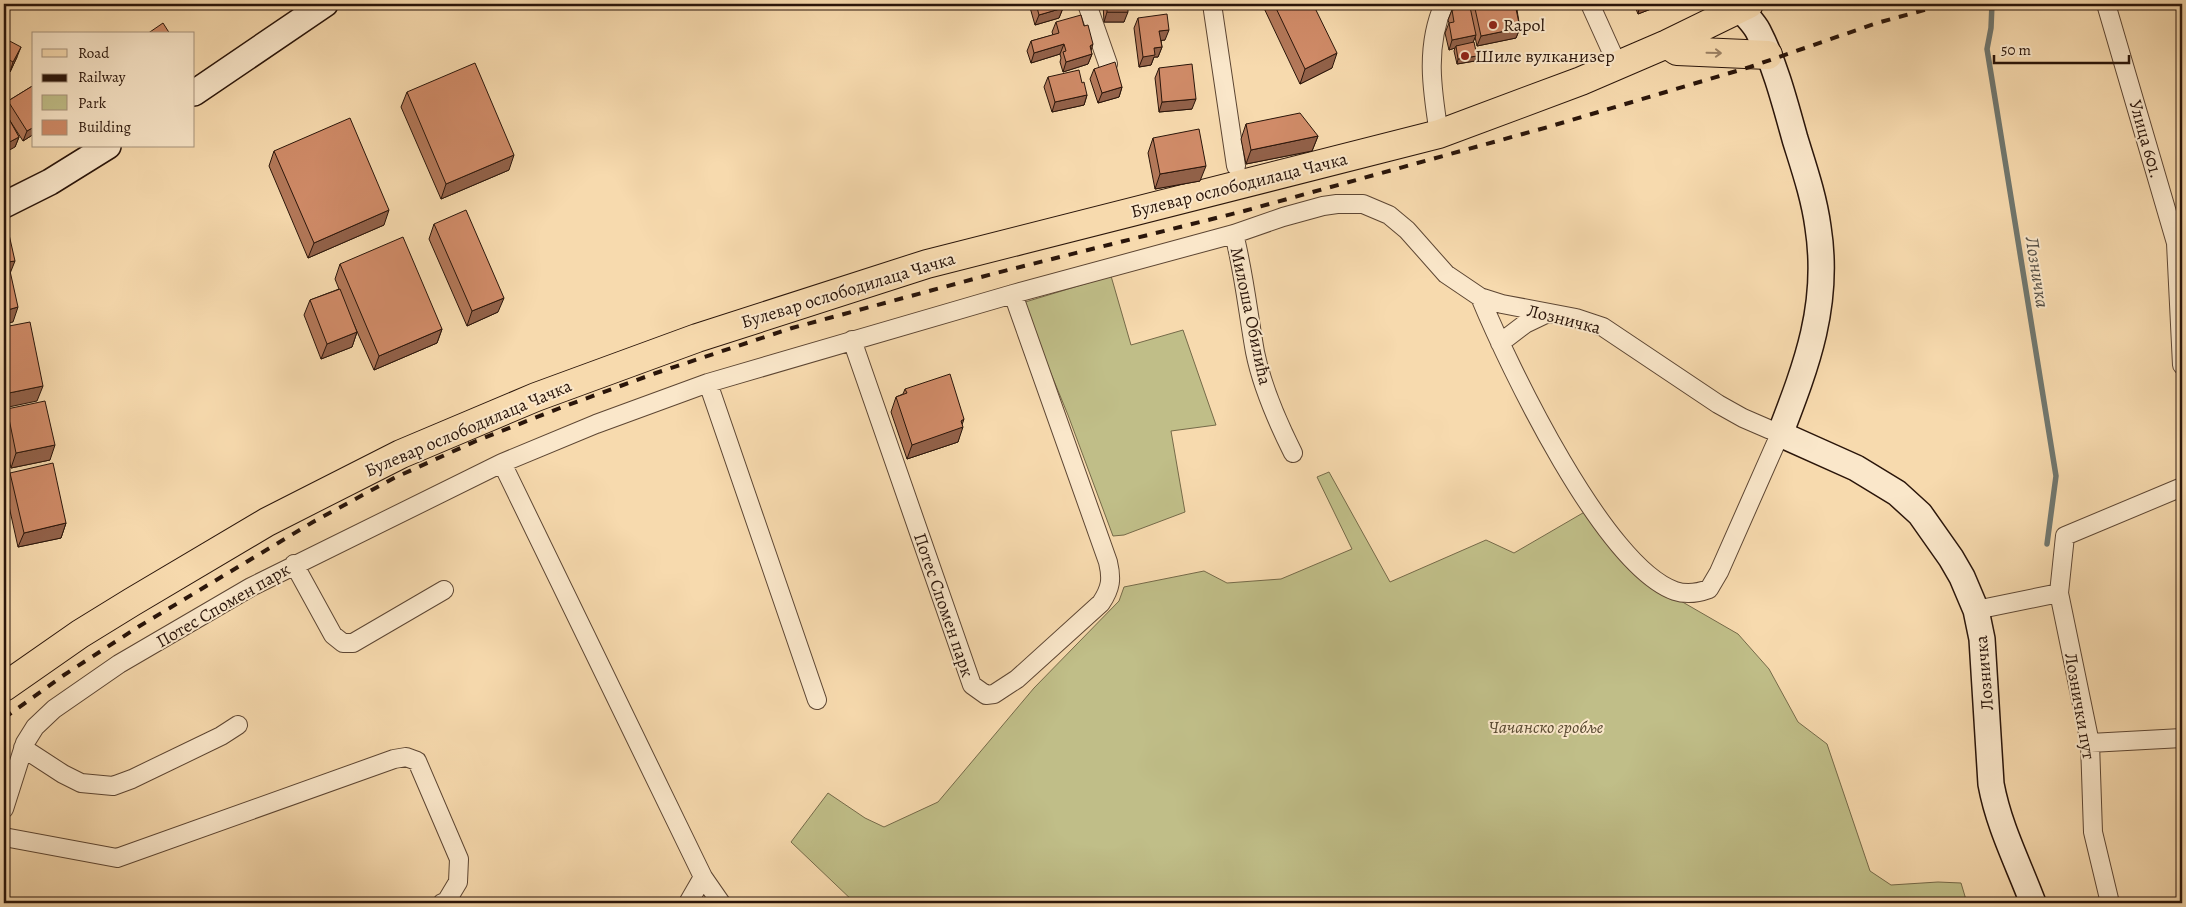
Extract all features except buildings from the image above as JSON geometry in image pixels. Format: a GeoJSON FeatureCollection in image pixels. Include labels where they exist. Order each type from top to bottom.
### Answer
{"type":"FeatureCollection","features":[{"type":"Feature","properties":{"kind":"main road","name":"Булевар ослободилаца Чачка"},"geometry":{"type":"LineString","coordinates":[[4,687],[117,611],[268,522],[393,458],[536,396],[697,338],[927,264],[1439,134],[1544,96],[1618,66],[1746,5]]}},
{"type":"Feature","properties":{"kind":"main road"},"geometry":{"type":"LineString","coordinates":[[1667,44],[1677,51],[1768,54]]}},
{"type":"Feature","properties":{"kind":"street"},"geometry":{"type":"LineString","coordinates":[[195,92],[325,4]]}},
{"type":"Feature","properties":{"kind":"street"},"geometry":{"type":"LineString","coordinates":[[1087,4],[1108,64]]}},
{"type":"Feature","properties":{"kind":"street"},"geometry":{"type":"LineString","coordinates":[[1212,4],[1236,166]]}},
{"type":"Feature","properties":{"kind":"street"},"geometry":{"type":"LineString","coordinates":[[1439,134],[1431,83],[1431,63],[1438,19],[1444,4]]}},
{"type":"Feature","properties":{"kind":"street"},"geometry":{"type":"LineString","coordinates":[[1590,4],[1618,66]]}},
{"type":"Feature","properties":{"kind":"street","name":"Улица 601."},"geometry":{"type":"LineString","coordinates":[[2106,4],[2176,243],[2182,365]]}},
{"type":"Feature","properties":{"kind":"street","name":"Булевар ослободилаца Чачка"},"geometry":{"type":"LineString","coordinates":[[1746,5],[1768,54],[1789,115],[1813,200],[1820,248],[1821,282],[1817,326],[1799,385],[1780,434]]}},
{"type":"Feature","properties":{"kind":"street"},"geometry":{"type":"LineString","coordinates":[[4,205],[50,182],[105,148]]}},
{"type":"Feature","properties":{"kind":"street","name":"Лозничка"},"geometry":{"type":"LineString","coordinates":[[1234,234],[1324,206],[1363,204],[1396,220],[1446,274],[1480,297],[1502,304],[1586,320],[1603,326],[1718,404],[1758,425],[1856,468],[1883,484],[1906,501],[1932,529],[1952,558],[1976,610],[1982,639],[1991,784],[2006,838],[2032,903]]}},
{"type":"Feature","properties":{"kind":"street","name":"Потес Спомен парк"},"geometry":{"type":"LineString","coordinates":[[4,809],[23,748],[35,727],[54,708],[111,670],[242,592],[294,564],[502,463],[596,424],[708,383],[1013,294],[1234,234]]}},
{"type":"Feature","properties":{"kind":"street","name":"Милоша Обилића"},"geometry":{"type":"LineString","coordinates":[[1234,234],[1244,278],[1256,353],[1265,387],[1279,425],[1293,453]]}},
{"type":"Feature","properties":{"kind":"street","name":"Потес Спомен парк"},"geometry":{"type":"LineString","coordinates":[[852,340],[972,685],[986,695],[994,694],[1016,679],[1101,603],[1110,590],[1111,577],[1108,562],[1013,294]]}},
{"type":"Feature","properties":{"kind":"street"},"geometry":{"type":"LineString","coordinates":[[1480,297],[1500,343],[1565,464],[1617,544],[1642,570],[1675,591],[1684,594],[1699,593],[1708,589],[1715,580],[1780,434]]}},
{"type":"Feature","properties":{"kind":"street"},"geometry":{"type":"LineString","coordinates":[[1500,343],[1525,324],[1548,313]]}},
{"type":"Feature","properties":{"kind":"street"},"geometry":{"type":"LineString","coordinates":[[708,383],[816,700]]}},
{"type":"Feature","properties":{"kind":"street"},"geometry":{"type":"LineString","coordinates":[[502,463],[702,876],[721,903]]}},
{"type":"Feature","properties":{"kind":"street"},"geometry":{"type":"LineString","coordinates":[[1976,610],[2059,593],[2065,536],[2182,487]]}},
{"type":"Feature","properties":{"kind":"street"},"geometry":{"type":"LineString","coordinates":[[294,564],[333,635],[343,642],[353,643],[444,590]]}},
{"type":"Feature","properties":{"kind":"street","name":"Лознички пут"},"geometry":{"type":"LineString","coordinates":[[2059,593],[2090,743],[2093,832],[2110,903]]}},
{"type":"Feature","properties":{"kind":"street"},"geometry":{"type":"LineString","coordinates":[[23,748],[81,783],[113,786],[132,779],[221,736],[238,725]]}},
{"type":"Feature","properties":{"kind":"street"},"geometry":{"type":"LineString","coordinates":[[2090,743],[2182,738]]}},
{"type":"Feature","properties":{"kind":"street"},"geometry":{"type":"LineString","coordinates":[[4,837],[117,858],[394,759],[406,757],[417,760],[459,859],[458,882],[446,902],[442,903]]}},
{"type":"Feature","properties":{"kind":"street"},"geometry":{"type":"LineString","coordinates":[[688,903],[702,876]]}},
{"type":"Feature","properties":{"kind":"green space"},"geometry":{"type":"Polygon","coordinates":[[[1111,276],[1131,345],[1183,330],[1216,425],[1171,431],[1185,512],[1124,535],[1113,536],[1068,415],[1022,303],[1111,276]]]}},
{"type":"Feature","properties":{"kind":"green space","name":"Чачанско гробље"},"geometry":{"type":"Polygon","coordinates":[[[1329,472],[1390,582],[1486,540],[1514,553],[1588,510],[1660,589],[1738,634],[1769,669],[1798,722],[1827,744],[1870,871],[1891,885],[1938,882],[1961,883],[1967,903],[855,903],[791,842],[828,793],[865,818],[884,827],[938,802],[1034,688],[1119,601],[1124,587],[1204,571],[1227,583],[1281,579],[1352,549],[1317,477],[1329,472]]]}},
{"type":"Feature","properties":{"kind":"waterway","name":"Лозничка"},"geometry":{"type":"LineString","coordinates":[[1992,4],[1991,28],[1987,49],[2056,476],[2047,544]]}},
{"type":"Feature","properties":{"kind":"railway"},"geometry":{"type":"LineString","coordinates":[[4,718],[64,675],[138,627],[313,522],[394,478],[476,441],[560,408],[656,373],[792,328],[996,273],[1244,211],[1548,127],[1750,67],[1877,23],[1946,4]]}},
{"type":"Feature","properties":{"kind":"place","name":"Rapol"},"geometry":{"type":"Point","coordinates":[1493,25]}},
{"type":"Feature","properties":{"kind":"place","name":"Шиле вулканизер"},"geometry":{"type":"Point","coordinates":[1465,56]}}]}
